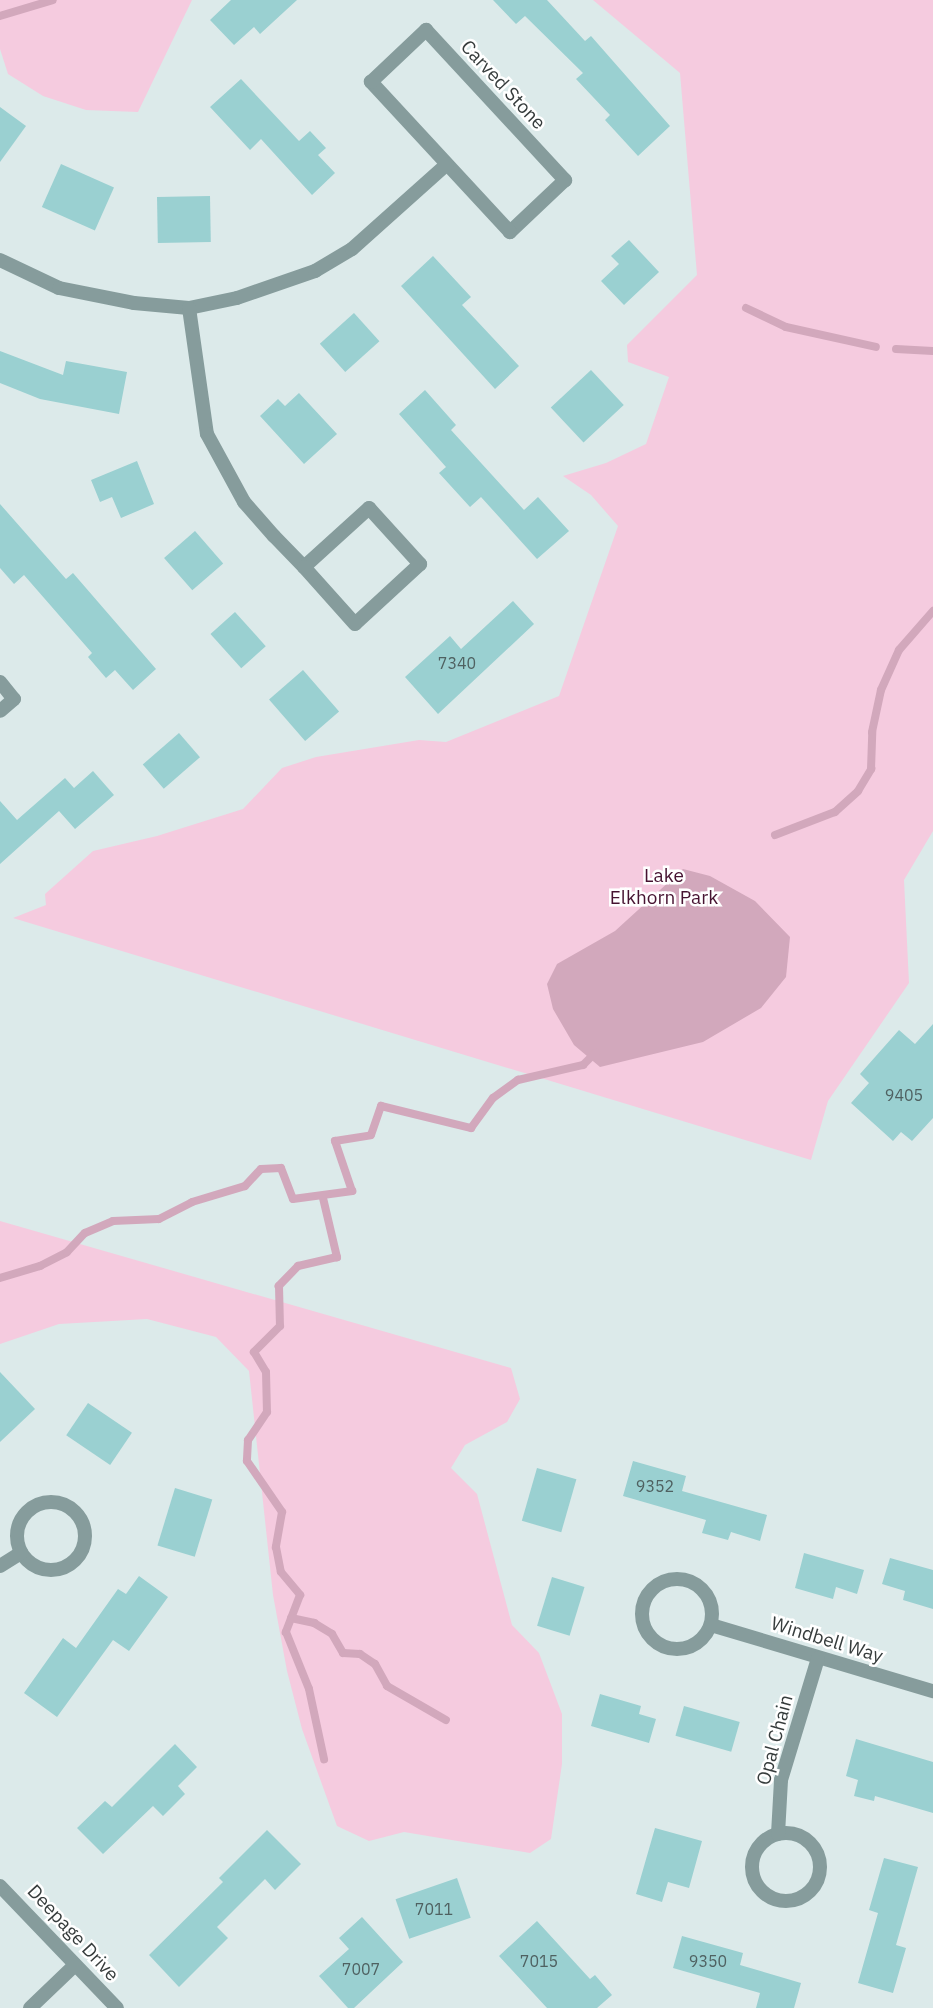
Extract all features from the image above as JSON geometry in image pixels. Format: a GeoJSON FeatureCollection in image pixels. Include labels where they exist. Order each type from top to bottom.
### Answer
{"type":"FeatureCollection","features":[{"type":"Feature","properties":{"kind":"street","name":"Carved Stone"},"geometry":{"type":"LineString","coordinates":[[426,30],[565,180],[510,232],[447,164],[371,82],[426,30]]}},
{"type":"Feature","properties":{"kind":"street"},"geometry":{"type":"LineString","coordinates":[[0,260],[71,291],[189,307],[278,287],[315,271],[382,224],[447,164]]}},
{"type":"Feature","properties":{"kind":"street"},"geometry":{"type":"LineString","coordinates":[[189,307],[207,434],[244,502],[355,624],[420,564],[369,508],[304,567]]}},
{"type":"Feature","properties":{"kind":"street"},"geometry":{"type":"LineString","coordinates":[[0,682],[14,699],[0,712]]}},
{"type":"Feature","properties":{"kind":"street"},"geometry":{"type":"LineString","coordinates":[[61,1502],[80,1516],[86,1540],[80,1557],[67,1567],[40,1569],[21,1553],[19,1523],[33,1506],[61,1502]]}},
{"type":"Feature","properties":{"kind":"street"},"geometry":{"type":"LineString","coordinates":[[0,1566],[21,1553]]}},
{"type":"Feature","properties":{"kind":"street"},"geometry":{"type":"LineString","coordinates":[[687,1580],[710,1601],[711,1625],[693,1646],[668,1649],[651,1639],[644,1628],[643,1601],[660,1583],[687,1580]]}},
{"type":"Feature","properties":{"kind":"street","name":"Windbell Way"},"geometry":{"type":"LineString","coordinates":[[711,1625],[933,1691]]}},
{"type":"Feature","properties":{"kind":"street","name":"Opal Chain"},"geometry":{"type":"LineString","coordinates":[[778,1834],[781,1780],[818,1658]]}},
{"type":"Feature","properties":{"kind":"street"},"geometry":{"type":"LineString","coordinates":[[778,1834],[806,1839],[820,1862],[814,1888],[791,1901],[763,1892],[754,1878],[756,1851],[778,1834]]}},
{"type":"Feature","properties":{"kind":"street","name":"Deepage Drive"},"geometry":{"type":"LineString","coordinates":[[0,1886],[117,2008]]}},
{"type":"Feature","properties":{"kind":"street"},"geometry":{"type":"LineString","coordinates":[[30,2008],[75,1965]]}},
{"type":"Feature","properties":{"kind":"green space"},"geometry":{"type":"Polygon","coordinates":[[[0,0],[192,0],[138,112],[86,110],[43,96],[8,74],[0,49],[0,0]]]}},
{"type":"Feature","properties":{"kind":"green space","name":"Lake Elkhorn Park"},"geometry":{"type":"Polygon","coordinates":[[[593,0],[933,0],[933,831],[904,880],[909,983],[828,1101],[811,1160],[13,918],[46,905],[45,894],[93,851],[157,836],[243,809],[282,768],[316,757],[419,740],[446,742],[559,696],[618,526],[591,495],[563,476],[606,463],[646,444],[669,377],[628,362],[627,345],[697,275],[680,73],[593,0]]]}},
{"type":"Feature","properties":{"kind":"green space"},"geometry":{"type":"Polygon","coordinates":[[[0,1221],[511,1368],[520,1399],[507,1422],[465,1445],[451,1468],[477,1494],[512,1625],[539,1653],[562,1714],[562,1764],[551,1839],[530,1853],[404,1832],[369,1841],[337,1826],[302,1729],[287,1671],[273,1595],[249,1371],[216,1337],[147,1319],[59,1324],[0,1344],[0,1221]]]}},
{"type":"Feature","properties":{"kind":"shaded area"},"geometry":{"type":"Polygon","coordinates":[[[683,869],[710,876],[755,901],[790,937],[786,977],[761,1008],[703,1042],[600,1067],[574,1045],[553,1009],[547,984],[557,964],[615,931],[683,869]]]}},
{"type":"Feature","properties":{"kind":"building"},"geometry":{"type":"Polygon","coordinates":[[[231,0],[297,0],[260,34],[254,27],[234,45],[210,20],[231,0]]]}},
{"type":"Feature","properties":{"kind":"building"},"geometry":{"type":"Polygon","coordinates":[[[493,0],[547,0],[585,41],[591,36],[670,126],[638,156],[605,120],[610,115],[576,79],[583,73],[525,16],[516,24],[493,0]]]}},
{"type":"Feature","properties":{"kind":"building"},"geometry":{"type":"Polygon","coordinates":[[[241,79],[299,141],[310,131],[326,148],[318,155],[335,173],[312,195],[261,139],[250,150],[210,107],[241,79]]]}},
{"type":"Feature","properties":{"kind":"building"},"geometry":{"type":"Polygon","coordinates":[[[0,107],[26,126],[0,162],[0,107]]]}},
{"type":"Feature","properties":{"kind":"building"},"geometry":{"type":"Polygon","coordinates":[[[61,164],[114,188],[95,231],[42,207],[61,164]]]}},
{"type":"Feature","properties":{"kind":"building"},"geometry":{"type":"Polygon","coordinates":[[[210,196],[211,242],[158,243],[157,197],[210,196]]]}},
{"type":"Feature","properties":{"kind":"building"},"geometry":{"type":"Polygon","coordinates":[[[629,240],[659,272],[624,305],[601,281],[619,264],[611,256],[629,240]]]}},
{"type":"Feature","properties":{"kind":"building"},"geometry":{"type":"Polygon","coordinates":[[[433,256],[471,297],[462,305],[519,366],[495,389],[401,286],[433,256]]]}},
{"type":"Feature","properties":{"kind":"building"},"geometry":{"type":"Polygon","coordinates":[[[354,313],[379,341],[345,372],[320,344],[354,313]]]}},
{"type":"Feature","properties":{"kind":"building"},"geometry":{"type":"Polygon","coordinates":[[[0,351],[63,375],[66,361],[127,372],[119,414],[40,399],[0,383],[0,351]]]}},
{"type":"Feature","properties":{"kind":"building"},"geometry":{"type":"Polygon","coordinates":[[[591,370],[624,405],[584,443],[551,408],[591,370]]]}},
{"type":"Feature","properties":{"kind":"building"},"geometry":{"type":"Polygon","coordinates":[[[425,390],[456,425],[451,430],[524,510],[538,497],[569,531],[537,559],[481,497],[470,507],[439,473],[446,467],[399,414],[425,390]]]}},
{"type":"Feature","properties":{"kind":"building"},"geometry":{"type":"Polygon","coordinates":[[[299,393],[337,434],[304,464],[260,416],[278,399],[285,406],[299,393]]]}},
{"type":"Feature","properties":{"kind":"building"},"geometry":{"type":"Polygon","coordinates":[[[137,461],[154,504],[121,518],[112,497],[100,502],[91,480],[137,461]]]}},
{"type":"Feature","properties":{"kind":"building"},"geometry":{"type":"Polygon","coordinates":[[[0,504],[66,579],[73,573],[156,669],[133,690],[115,670],[106,678],[88,657],[92,653],[24,575],[14,584],[0,568],[0,504]]]}},
{"type":"Feature","properties":{"kind":"building"},"geometry":{"type":"Polygon","coordinates":[[[195,531],[223,563],[192,590],[164,558],[195,531]]]}},
{"type":"Feature","properties":{"kind":"building"},"geometry":{"type":"Polygon","coordinates":[[[513,601],[534,624],[438,714],[405,677],[450,636],[461,649],[513,601]]]}},
{"type":"Feature","properties":{"kind":"building"},"geometry":{"type":"Polygon","coordinates":[[[235,612],[266,646],[241,668],[210,634],[235,612]]]}},
{"type":"Feature","properties":{"kind":"building"},"geometry":{"type":"Polygon","coordinates":[[[303,670],[339,712],[305,741],[269,700],[303,670]]]}},
{"type":"Feature","properties":{"kind":"building"},"geometry":{"type":"Polygon","coordinates":[[[179,733],[200,757],[164,789],[143,764],[179,733]]]}},
{"type":"Feature","properties":{"kind":"building"},"geometry":{"type":"Polygon","coordinates":[[[93,771],[114,795],[75,829],[59,811],[0,864],[0,801],[17,820],[65,778],[74,788],[93,771]]]}},
{"type":"Feature","properties":{"kind":"building"},"geometry":{"type":"Polygon","coordinates":[[[933,1024],[933,1118],[912,1141],[901,1132],[893,1141],[851,1103],[869,1083],[860,1074],[899,1030],[915,1044],[933,1024]]]}},
{"type":"Feature","properties":{"kind":"building"},"geometry":{"type":"Polygon","coordinates":[[[0,1372],[35,1409],[0,1442],[0,1372]]]}},
{"type":"Feature","properties":{"kind":"building"},"geometry":{"type":"Polygon","coordinates":[[[88,1403],[132,1433],[110,1465],[66,1435],[88,1403]]]}},
{"type":"Feature","properties":{"kind":"building"},"geometry":{"type":"Polygon","coordinates":[[[633,1461],[686,1476],[682,1491],[767,1515],[760,1541],[731,1532],[728,1540],[702,1533],[706,1520],[623,1496],[633,1461]]]}},
{"type":"Feature","properties":{"kind":"building"},"geometry":{"type":"Polygon","coordinates":[[[537,1468],[576,1479],[561,1532],[522,1521],[537,1468]]]}},
{"type":"Feature","properties":{"kind":"building"},"geometry":{"type":"Polygon","coordinates":[[[175,1488],[212,1499],[195,1557],[157,1545],[175,1488]]]}},
{"type":"Feature","properties":{"kind":"building"},"geometry":{"type":"Polygon","coordinates":[[[804,1553],[864,1570],[857,1594],[836,1587],[833,1599],[795,1588],[804,1553]]]}},
{"type":"Feature","properties":{"kind":"building"},"geometry":{"type":"Polygon","coordinates":[[[890,1558],[933,1570],[933,1609],[903,1600],[905,1591],[882,1584],[890,1558]]]}},
{"type":"Feature","properties":{"kind":"building"},"geometry":{"type":"Polygon","coordinates":[[[139,1576],[168,1597],[129,1651],[113,1640],[57,1717],[24,1693],[63,1638],[76,1648],[118,1589],[126,1594],[139,1576]]]}},
{"type":"Feature","properties":{"kind":"building"},"geometry":{"type":"Polygon","coordinates":[[[552,1577],[585,1587],[570,1636],[537,1626],[552,1577]]]}},
{"type":"Feature","properties":{"kind":"building"},"geometry":{"type":"Polygon","coordinates":[[[600,1694],[641,1706],[639,1714],[656,1719],[649,1743],[591,1726],[600,1694]]]}},
{"type":"Feature","properties":{"kind":"building"},"geometry":{"type":"Polygon","coordinates":[[[684,1706],[740,1722],[731,1752],[675,1736],[684,1706]]]}},
{"type":"Feature","properties":{"kind":"building"},"geometry":{"type":"Polygon","coordinates":[[[856,1739],[933,1762],[933,1813],[875,1796],[874,1801],[854,1796],[858,1780],[846,1776],[856,1739]]]}},
{"type":"Feature","properties":{"kind":"building"},"geometry":{"type":"Polygon","coordinates":[[[175,1744],[197,1767],[178,1786],[185,1794],[163,1816],[153,1806],[103,1854],[77,1828],[105,1801],[112,1807],[175,1744]]]}},
{"type":"Feature","properties":{"kind":"building"},"geometry":{"type":"Polygon","coordinates":[[[655,1828],[702,1841],[689,1888],[668,1882],[662,1902],[636,1894],[655,1828]]]}},
{"type":"Feature","properties":{"kind":"building"},"geometry":{"type":"Polygon","coordinates":[[[267,1830],[301,1864],[275,1890],[265,1879],[217,1927],[228,1938],[179,1987],[149,1955],[223,1882],[219,1878],[267,1830]]]}},
{"type":"Feature","properties":{"kind":"building"},"geometry":{"type":"Polygon","coordinates":[[[884,1858],[918,1867],[896,1945],[906,1948],[893,1993],[858,1983],[878,1913],[869,1910],[884,1858]]]}},
{"type":"Feature","properties":{"kind":"building"},"geometry":{"type":"Polygon","coordinates":[[[457,1878],[471,1918],[409,1939],[396,1899],[457,1878]]]}},
{"type":"Feature","properties":{"kind":"building"},"geometry":{"type":"Polygon","coordinates":[[[362,1917],[403,1962],[354,2008],[348,2008],[319,1976],[349,1949],[339,1938],[362,1917]]]}},
{"type":"Feature","properties":{"kind":"building"},"geometry":{"type":"Polygon","coordinates":[[[537,1921],[590,1979],[595,1975],[612,1995],[597,2008],[547,2008],[499,1956],[537,1921]]]}},
{"type":"Feature","properties":{"kind":"building"},"geometry":{"type":"Polygon","coordinates":[[[682,1936],[743,1953],[740,1965],[801,1983],[794,2008],[756,2008],[760,1993],[673,1968],[682,1936]]]}},
{"type":"Feature","properties":{"kind":"waterway"},"geometry":{"type":"LineString","coordinates":[[0,16],[53,0]]}},
{"type":"Feature","properties":{"kind":"waterway"},"geometry":{"type":"LineString","coordinates":[[746,308],[786,327],[876,347]]}},
{"type":"Feature","properties":{"kind":"waterway"},"geometry":{"type":"LineString","coordinates":[[896,349],[933,351]]}},
{"type":"Feature","properties":{"kind":"waterway"},"geometry":{"type":"LineString","coordinates":[[775,835],[835,812],[858,791],[871,769],[872,732],[881,690],[899,650],[933,611]]}},
{"type":"Feature","properties":{"kind":"waterway"},"geometry":{"type":"LineString","coordinates":[[0,1278],[40,1266],[67,1252],[85,1233],[113,1221],[159,1219],[192,1202],[245,1186],[261,1169],[281,1168],[293,1199],[352,1191],[335,1141],[371,1135],[381,1106],[471,1128],[493,1098],[518,1080],[583,1065],[596,1052]]}},
{"type":"Feature","properties":{"kind":"waterway"},"geometry":{"type":"LineString","coordinates":[[323,1198],[337,1257],[298,1266],[279,1286],[280,1326],[254,1352],[266,1372],[267,1412],[248,1440],[247,1461],[282,1512],[276,1547],[281,1572],[300,1595],[286,1632],[309,1689],[324,1759]]}},
{"type":"Feature","properties":{"kind":"waterway"},"geometry":{"type":"LineString","coordinates":[[291,1618],[314,1623],[332,1634],[343,1653],[360,1654],[375,1664],[387,1686],[446,1720]]}}]}
